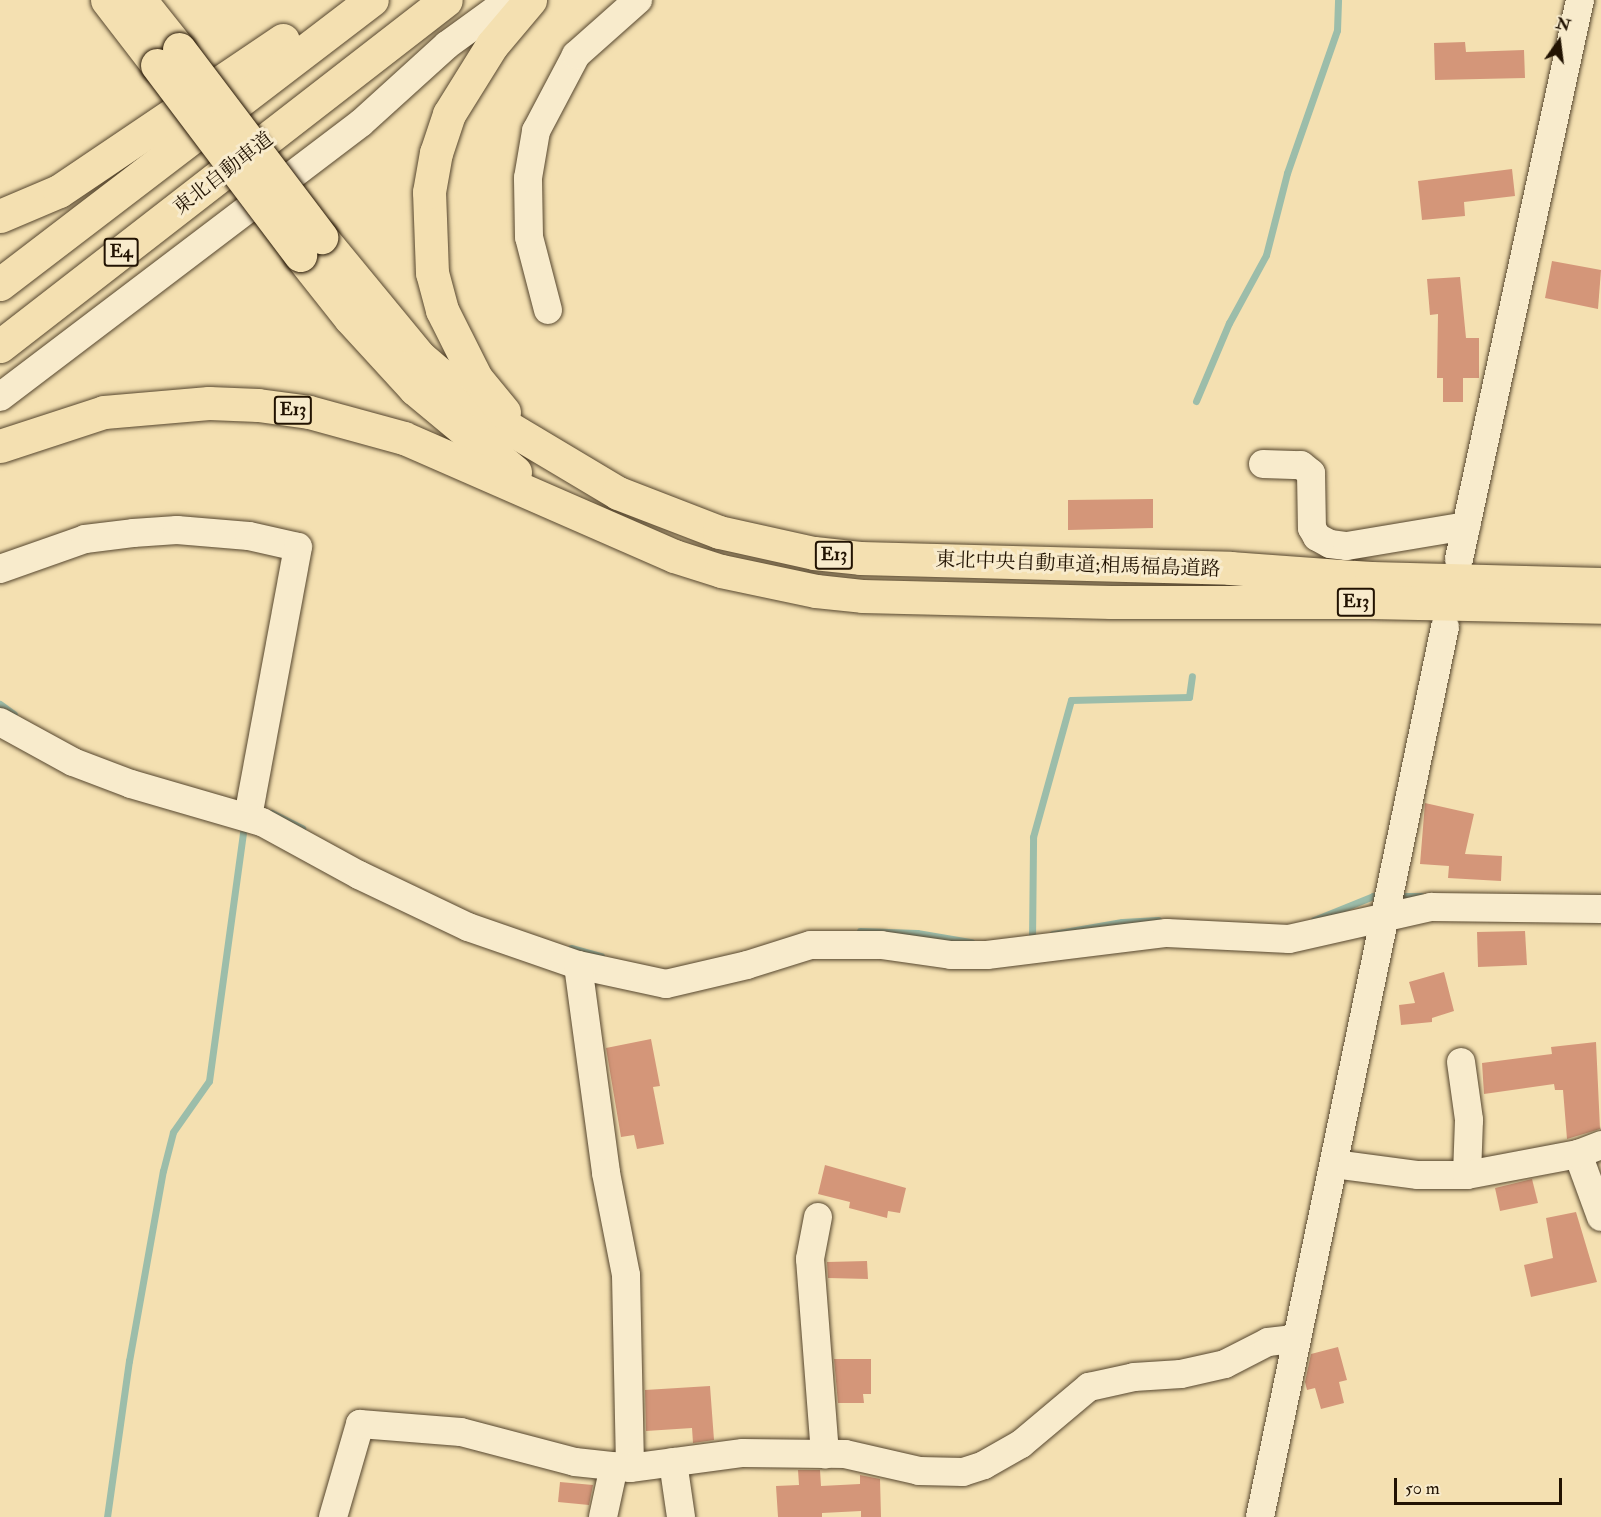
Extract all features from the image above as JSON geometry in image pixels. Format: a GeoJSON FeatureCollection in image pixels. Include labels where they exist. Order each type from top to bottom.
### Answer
{"type":"FeatureCollection","features":[{"type":"Feature","properties":{"kind":"highway"},"geometry":{"type":"LineString","coordinates":[[107,0],[168,57]]}},
{"type":"Feature","properties":{"kind":"highway","name":"E13"},"geometry":{"type":"LineString","coordinates":[[140,0],[168,57],[310,246],[453,388],[571,468]]}},
{"type":"Feature","properties":{"kind":"highway"},"geometry":{"type":"LineString","coordinates":[[0,216],[59,191],[342,0]]}},
{"type":"Feature","properties":{"kind":"highway","name":"E4"},"geometry":{"type":"LineString","coordinates":[[0,284],[372,0]]}},
{"type":"Feature","properties":{"kind":"highway","name":"東北自動車道"},"geometry":{"type":"LineString","coordinates":[[0,346],[446,0]]}},
{"type":"Feature","properties":{"kind":"highway"},"geometry":{"type":"LineString","coordinates":[[530,0],[492,45],[449,114],[436,153],[428,233],[442,310],[476,378],[519,427],[571,468]]}},
{"type":"Feature","properties":{"kind":"highway"},"geometry":{"type":"LineString","coordinates":[[310,246],[350,318],[415,389],[493,456],[573,513]]}},
{"type":"Feature","properties":{"kind":"highway","name":"E13"},"geometry":{"type":"LineString","coordinates":[[0,446],[104,412],[199,403],[258,405],[318,414],[404,438],[573,513]]}},
{"type":"Feature","properties":{"kind":"highway","name":"東北中央自動車道;相馬福島道路"},"geometry":{"type":"LineString","coordinates":[[571,468],[668,515],[719,532],[814,553],[860,558],[1230,568],[1371,578],[1601,584]]}},
{"type":"Feature","properties":{"kind":"highway","name":"東北中央自動車道;相馬福島道路"},"geometry":{"type":"LineString","coordinates":[[573,513],[627,538],[721,571],[816,591],[862,596],[1601,607]]}},
{"type":"Feature","properties":{"kind":"street"},"geometry":{"type":"LineString","coordinates":[[0,397],[361,123],[447,45],[509,0]]}},
{"type":"Feature","properties":{"kind":"street"},"geometry":{"type":"LineString","coordinates":[[548,310],[529,237],[528,178],[536,131],[576,55],[638,0]]}},
{"type":"Feature","properties":{"kind":"street"},"geometry":{"type":"LineString","coordinates":[[1459,559],[1580,0]]}},
{"type":"Feature","properties":{"kind":"street"},"geometry":{"type":"LineString","coordinates":[[1588,0],[1601,3]]}},
{"type":"Feature","properties":{"kind":"street"},"geometry":{"type":"LineString","coordinates":[[0,235],[59,191]]}},
{"type":"Feature","properties":{"kind":"street"},"geometry":{"type":"LineString","coordinates":[[1263,464],[1301,465],[1311,473],[1312,528],[1317,537],[1330,544],[1347,546],[1466,526]]}},
{"type":"Feature","properties":{"kind":"street"},"geometry":{"type":"LineString","coordinates":[[0,569],[85,539],[133,533],[177,530],[249,536],[298,547],[249,809]]}},
{"type":"Feature","properties":{"kind":"street"},"geometry":{"type":"LineString","coordinates":[[1260,1517],[1294,1339],[1334,1164],[1386,901],[1445,627]]}},
{"type":"Feature","properties":{"kind":"street"},"geometry":{"type":"LineString","coordinates":[[0,722],[73,762],[131,784],[249,809],[468,927],[578,965],[666,984],[747,966],[811,945],[881,945],[951,955],[987,955],[1167,933],[1289,939],[1386,901],[1431,907],[1601,909]]}},
{"type":"Feature","properties":{"kind":"street"},"geometry":{"type":"LineString","coordinates":[[578,965],[606,1173],[626,1275],[622,1467],[603,1517]]}},
{"type":"Feature","properties":{"kind":"street"},"geometry":{"type":"LineString","coordinates":[[1461,1062],[1469,1119],[1467,1175]]}},
{"type":"Feature","properties":{"kind":"street"},"geometry":{"type":"LineString","coordinates":[[1334,1164],[1418,1175],[1467,1175],[1590,1149],[1601,1217]]}},
{"type":"Feature","properties":{"kind":"street"},"geometry":{"type":"LineString","coordinates":[[818,1216],[810,1259],[825,1454]]}},
{"type":"Feature","properties":{"kind":"street"},"geometry":{"type":"LineString","coordinates":[[333,1517],[360,1424],[461,1432],[575,1462],[622,1467],[743,1453],[825,1454],[861,1455],[919,1471],[963,1472],[984,1465],[1021,1444],[1089,1387],[1192,1372],[1225,1364],[1268,1342],[1294,1339]]}},
{"type":"Feature","properties":{"kind":"street"},"geometry":{"type":"LineString","coordinates":[[674,1462],[681,1517]]}},
{"type":"Feature","properties":{"kind":"building"},"geometry":{"type":"Polygon","coordinates":[[[1465,42],[1466,52],[1524,50],[1525,78],[1435,80],[1434,43],[1465,42]]]}},
{"type":"Feature","properties":{"kind":"building"},"geometry":{"type":"Polygon","coordinates":[[[1512,169],[1515,196],[1464,202],[1465,216],[1422,220],[1418,181],[1512,169]]]}},
{"type":"Feature","properties":{"kind":"building"},"geometry":{"type":"Polygon","coordinates":[[[1552,261],[1601,270],[1598,309],[1545,298],[1552,261]]]}},
{"type":"Feature","properties":{"kind":"building"},"geometry":{"type":"Polygon","coordinates":[[[1460,277],[1466,338],[1479,338],[1479,378],[1463,378],[1463,402],[1443,402],[1443,378],[1437,378],[1438,314],[1430,315],[1427,279],[1460,277]]]}},
{"type":"Feature","properties":{"kind":"building"},"geometry":{"type":"Polygon","coordinates":[[[1153,499],[1153,528],[1068,530],[1068,500],[1153,499]]]}},
{"type":"Feature","properties":{"kind":"building"},"geometry":{"type":"Polygon","coordinates":[[[1425,803],[1474,814],[1465,854],[1502,856],[1501,881],[1448,878],[1449,866],[1420,864],[1425,803]]]}},
{"type":"Feature","properties":{"kind":"building"},"geometry":{"type":"Polygon","coordinates":[[[1525,931],[1527,965],[1478,967],[1477,932],[1525,931]]]}},
{"type":"Feature","properties":{"kind":"building"},"geometry":{"type":"Polygon","coordinates":[[[1444,972],[1454,1011],[1432,1018],[1432,1022],[1401,1025],[1399,1005],[1415,1003],[1409,982],[1444,972]]]}},
{"type":"Feature","properties":{"kind":"building"},"geometry":{"type":"Polygon","coordinates":[[[651,1039],[660,1086],[653,1087],[664,1144],[637,1149],[634,1135],[621,1137],[606,1048],[651,1039]]]}},
{"type":"Feature","properties":{"kind":"building"},"geometry":{"type":"Polygon","coordinates":[[[1596,1042],[1600,1129],[1567,1139],[1563,1090],[1555,1090],[1554,1084],[1484,1094],[1482,1063],[1552,1054],[1551,1047],[1596,1042]]]}},
{"type":"Feature","properties":{"kind":"building"},"geometry":{"type":"Polygon","coordinates":[[[825,1165],[906,1188],[900,1213],[888,1211],[887,1218],[849,1208],[850,1202],[818,1194],[825,1165]]]}},
{"type":"Feature","properties":{"kind":"building"},"geometry":{"type":"Polygon","coordinates":[[[1532,1179],[1538,1203],[1500,1211],[1495,1188],[1532,1179]]]}},
{"type":"Feature","properties":{"kind":"building"},"geometry":{"type":"Polygon","coordinates":[[[1576,1212],[1597,1282],[1531,1297],[1524,1265],[1553,1258],[1546,1218],[1576,1212]]]}},
{"type":"Feature","properties":{"kind":"building"},"geometry":{"type":"Polygon","coordinates":[[[867,1261],[868,1279],[828,1278],[827,1262],[867,1261]]]}},
{"type":"Feature","properties":{"kind":"building"},"geometry":{"type":"Polygon","coordinates":[[[1338,1347],[1347,1380],[1339,1382],[1344,1403],[1321,1409],[1315,1388],[1307,1390],[1305,1382],[1311,1354],[1338,1347]]]}},
{"type":"Feature","properties":{"kind":"building"},"geometry":{"type":"Polygon","coordinates":[[[834,1359],[871,1359],[871,1394],[863,1394],[864,1403],[838,1403],[834,1359]]]}},
{"type":"Feature","properties":{"kind":"building"},"geometry":{"type":"Polygon","coordinates":[[[710,1386],[714,1440],[693,1443],[692,1428],[646,1431],[645,1390],[710,1386]]]}},
{"type":"Feature","properties":{"kind":"building"},"geometry":{"type":"Polygon","coordinates":[[[798,1470],[820,1470],[821,1486],[860,1484],[860,1475],[880,1479],[881,1517],[861,1517],[861,1511],[822,1513],[822,1517],[778,1517],[776,1486],[799,1485],[798,1470]]]}},
{"type":"Feature","properties":{"kind":"building"},"geometry":{"type":"Polygon","coordinates":[[[560,1482],[593,1485],[589,1505],[558,1502],[560,1482]]]}},
{"type":"Feature","properties":{"kind":"waterway"},"geometry":{"type":"LineString","coordinates":[[1196,401],[1229,323],[1266,255],[1287,173],[1337,30],[1338,0]]}},
{"type":"Feature","properties":{"kind":"waterway"},"geometry":{"type":"LineString","coordinates":[[1032,941],[1033,837],[1071,700],[1189,697],[1192,676]]}},
{"type":"Feature","properties":{"kind":"waterway"},"geometry":{"type":"LineString","coordinates":[[0,704],[14,714]]}},
{"type":"Feature","properties":{"kind":"waterway"},"geometry":{"type":"LineString","coordinates":[[272,813],[302,828]]}},
{"type":"Feature","properties":{"kind":"waterway"},"geometry":{"type":"LineString","coordinates":[[107,1517],[129,1361],[163,1171],[173,1132],[209,1081],[244,826]]}},
{"type":"Feature","properties":{"kind":"waterway"},"geometry":{"type":"LineString","coordinates":[[1314,920],[1373,896],[1382,896]]}},
{"type":"Feature","properties":{"kind":"waterway"},"geometry":{"type":"LineString","coordinates":[[1397,896],[1421,896]]}},
{"type":"Feature","properties":{"kind":"waterway"},"geometry":{"type":"LineString","coordinates":[[1053,934],[1122,922],[1158,920]]}},
{"type":"Feature","properties":{"kind":"waterway"},"geometry":{"type":"LineString","coordinates":[[860,931],[917,933],[971,942]]}},
{"type":"Feature","properties":{"kind":"waterway"},"geometry":{"type":"LineString","coordinates":[[571,948],[601,956]]}}]}
